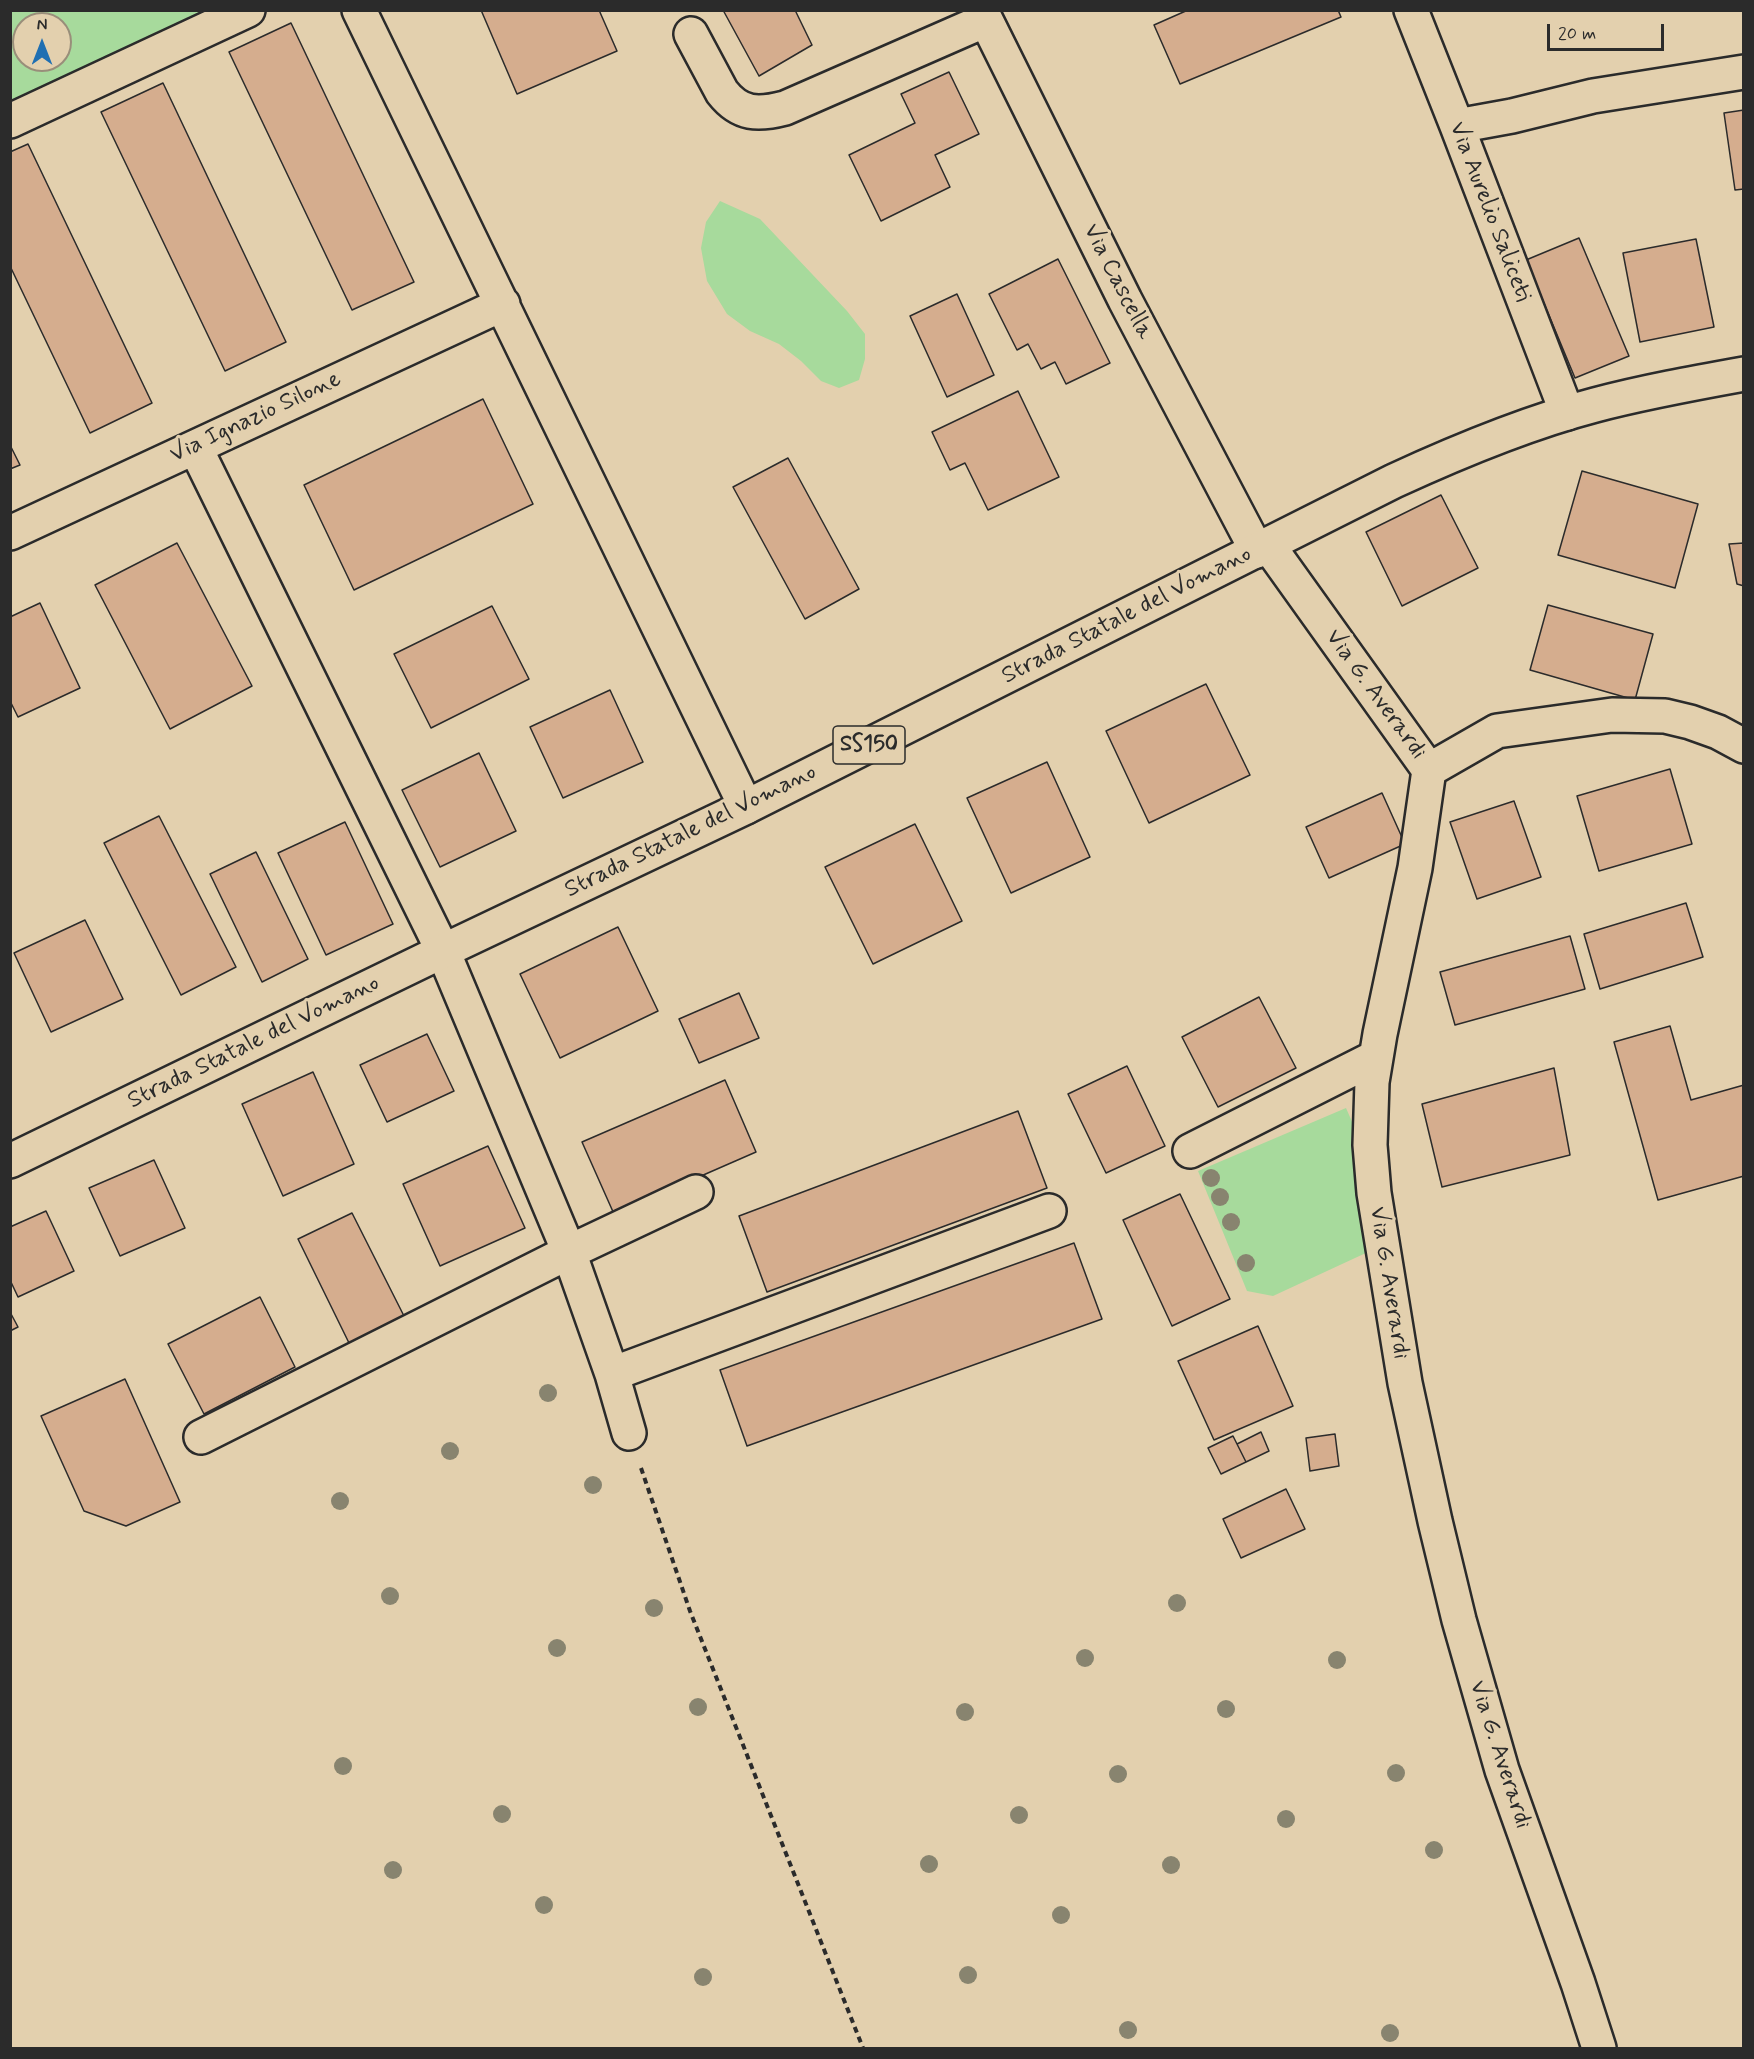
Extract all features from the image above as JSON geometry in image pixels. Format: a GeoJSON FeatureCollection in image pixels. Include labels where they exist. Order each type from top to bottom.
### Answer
{"type":"FeatureCollection","features":[{"type":"Feature","properties":{"kind":"street"},"geometry":{"type":"LineString","coordinates":[[10,121],[248,10]]}},
{"type":"Feature","properties":{"kind":"street"},"geometry":{"type":"LineString","coordinates":[[359,10],[746,807]]}},
{"type":"Feature","properties":{"kind":"street","name":"Via Aurelio Saliceti"},"geometry":{"type":"LineString","coordinates":[[1411,10],[1567,413]]}},
{"type":"Feature","properties":{"kind":"street"},"geometry":{"type":"LineString","coordinates":[[691,34],[728,100],[738,108],[759,113],[785,108],[983,15]]}},
{"type":"Feature","properties":{"kind":"street","name":"Via Cascella"},"geometry":{"type":"LineString","coordinates":[[983,15],[1125,300],[1263,548]]}},
{"type":"Feature","properties":{"kind":"street"},"geometry":{"type":"LineString","coordinates":[[1457,126],[1512,116],[1593,96],[1743,72]]}},
{"type":"Feature","properties":{"kind":"street","name":"Via Ignazio Silone"},"geometry":{"type":"LineString","coordinates":[[10,533],[502,304]]}},
{"type":"Feature","properties":{"kind":"street","name":"Strada Statale del Vomano"},"geometry":{"type":"LineString","coordinates":[[10,1161],[746,807],[1443,458],[1567,413],[1743,374]]}},
{"type":"Feature","properties":{"kind":"street"},"geometry":{"type":"LineString","coordinates":[[195,447],[443,951],[569,1252],[612,1374],[629,1433]]}},
{"type":"Feature","properties":{"kind":"street","name":"Via G. Averardi"},"geometry":{"type":"LineString","coordinates":[[1263,548],[1429,770],[1415,868],[1376,1057],[1370,1112],[1374,1193],[1400,1354],[1435,1521],[1470,1660],[1499,1760],[1599,2049]]}},
{"type":"Feature","properties":{"kind":"street"},"geometry":{"type":"LineString","coordinates":[[1429,770],[1497,732],[1612,715],[1665,716],[1690,722],[1718,732],[1743,747]]}},
{"type":"Feature","properties":{"kind":"street"},"geometry":{"type":"LineString","coordinates":[[1190,1151],[1376,1057]]}},
{"type":"Feature","properties":{"kind":"street"},"geometry":{"type":"LineString","coordinates":[[201,1437],[569,1252],[696,1192]]}},
{"type":"Feature","properties":{"kind":"street"},"geometry":{"type":"LineString","coordinates":[[612,1374],[1049,1210]]}},
{"type":"Feature","properties":{"kind":"path"},"geometry":{"type":"LineString","coordinates":[[629,1433],[690,1611],[863,2049]]}},
{"type":"Feature","properties":{"kind":"green space"},"geometry":{"type":"Polygon","coordinates":[[[11,10],[209,11],[11,104],[11,10]]]}},
{"type":"Feature","properties":{"kind":"green space"},"geometry":{"type":"Polygon","coordinates":[[[720,201],[760,219],[847,311],[865,334],[865,359],[859,380],[839,388],[821,381],[779,344],[750,331],[727,314],[707,281],[701,248],[706,222],[720,201]]]}},
{"type":"Feature","properties":{"kind":"green space"},"geometry":{"type":"Polygon","coordinates":[[[1346,1108],[1361,1142],[1368,1252],[1273,1296],[1247,1291],[1198,1171],[1346,1108]]]}},
{"type":"Feature","properties":{"kind":"building"},"geometry":{"type":"Polygon","coordinates":[[[481,10],[599,10],[617,51],[517,94],[481,10]]]}},
{"type":"Feature","properties":{"kind":"building"},"geometry":{"type":"Polygon","coordinates":[[[723,10],[795,10],[812,45],[759,76],[723,10]]]}},
{"type":"Feature","properties":{"kind":"building"},"geometry":{"type":"Polygon","coordinates":[[[1188,10],[1338,10],[1341,17],[1180,84],[1154,25],[1188,10]]]}},
{"type":"Feature","properties":{"kind":"building"},"geometry":{"type":"Polygon","coordinates":[[[291,23],[414,282],[352,310],[229,52],[291,23]]]}},
{"type":"Feature","properties":{"kind":"building"},"geometry":{"type":"Polygon","coordinates":[[[949,72],[979,134],[935,155],[950,187],[881,221],[849,155],[915,123],[901,94],[949,72]]]}},
{"type":"Feature","properties":{"kind":"building"},"geometry":{"type":"Polygon","coordinates":[[[163,83],[286,342],[225,371],[101,112],[163,83]]]}},
{"type":"Feature","properties":{"kind":"building"},"geometry":{"type":"Polygon","coordinates":[[[1744,110],[1744,189],[1735,190],[1724,113],[1744,110]]]}},
{"type":"Feature","properties":{"kind":"building"},"geometry":{"type":"Polygon","coordinates":[[[28,144],[152,403],[90,433],[10,266],[10,152],[28,144]]]}},
{"type":"Feature","properties":{"kind":"building"},"geometry":{"type":"Polygon","coordinates":[[[1579,238],[1629,356],[1575,378],[1526,260],[1579,238]]]}},
{"type":"Feature","properties":{"kind":"building"},"geometry":{"type":"Polygon","coordinates":[[[1696,239],[1714,327],[1640,342],[1623,253],[1696,239]]]}},
{"type":"Feature","properties":{"kind":"building"},"geometry":{"type":"Polygon","coordinates":[[[1058,259],[1110,363],[1066,384],[1055,362],[1041,369],[1028,344],[1017,350],[989,294],[1058,259]]]}},
{"type":"Feature","properties":{"kind":"building"},"geometry":{"type":"Polygon","coordinates":[[[957,294],[994,375],[947,397],[910,316],[957,294]]]}},
{"type":"Feature","properties":{"kind":"building"},"geometry":{"type":"Polygon","coordinates":[[[1018,391],[1059,477],[988,510],[965,463],[950,470],[932,432],[1018,391]]]}},
{"type":"Feature","properties":{"kind":"building"},"geometry":{"type":"Polygon","coordinates":[[[483,399],[533,504],[354,590],[304,485],[483,399]]]}},
{"type":"Feature","properties":{"kind":"building"},"geometry":{"type":"Polygon","coordinates":[[[10,445],[20,465],[10,469],[10,445]]]}},
{"type":"Feature","properties":{"kind":"building"},"geometry":{"type":"Polygon","coordinates":[[[788,458],[859,589],[805,619],[733,487],[788,458]]]}},
{"type":"Feature","properties":{"kind":"building"},"geometry":{"type":"Polygon","coordinates":[[[1582,471],[1698,504],[1675,588],[1558,555],[1582,471]]]}},
{"type":"Feature","properties":{"kind":"building"},"geometry":{"type":"Polygon","coordinates":[[[1441,495],[1478,568],[1402,606],[1366,532],[1441,495]]]}},
{"type":"Feature","properties":{"kind":"building"},"geometry":{"type":"Polygon","coordinates":[[[177,543],[252,686],[170,729],[95,585],[177,543]]]}},
{"type":"Feature","properties":{"kind":"building"},"geometry":{"type":"Polygon","coordinates":[[[1744,543],[1744,586],[1737,584],[1729,544],[1744,543]]]}},
{"type":"Feature","properties":{"kind":"building"},"geometry":{"type":"Polygon","coordinates":[[[40,603],[80,688],[18,717],[10,701],[10,617],[40,603]]]}},
{"type":"Feature","properties":{"kind":"building"},"geometry":{"type":"Polygon","coordinates":[[[1548,605],[1653,634],[1635,700],[1530,670],[1548,605]]]}},
{"type":"Feature","properties":{"kind":"building"},"geometry":{"type":"Polygon","coordinates":[[[492,606],[529,679],[431,728],[394,654],[492,606]]]}},
{"type":"Feature","properties":{"kind":"building"},"geometry":{"type":"Polygon","coordinates":[[[1206,684],[1250,775],[1149,823],[1106,731],[1206,684]]]}},
{"type":"Feature","properties":{"kind":"building"},"geometry":{"type":"Polygon","coordinates":[[[610,690],[643,762],[563,798],[530,727],[610,690]]]}},
{"type":"Feature","properties":{"kind":"building"},"geometry":{"type":"Polygon","coordinates":[[[479,753],[516,831],[440,867],[402,790],[479,753]]]}},
{"type":"Feature","properties":{"kind":"building"},"geometry":{"type":"Polygon","coordinates":[[[1047,762],[1090,857],[1011,893],[967,798],[1047,762]]]}},
{"type":"Feature","properties":{"kind":"building"},"geometry":{"type":"Polygon","coordinates":[[[1670,769],[1692,844],[1599,871],[1577,796],[1670,769]]]}},
{"type":"Feature","properties":{"kind":"building"},"geometry":{"type":"Polygon","coordinates":[[[1382,793],[1405,844],[1329,878],[1306,827],[1382,793]]]}},
{"type":"Feature","properties":{"kind":"building"},"geometry":{"type":"Polygon","coordinates":[[[1514,801],[1541,877],[1477,899],[1450,822],[1514,801]]]}},
{"type":"Feature","properties":{"kind":"building"},"geometry":{"type":"Polygon","coordinates":[[[159,816],[236,967],[181,995],[104,843],[159,816]]]}},
{"type":"Feature","properties":{"kind":"building"},"geometry":{"type":"Polygon","coordinates":[[[345,822],[393,924],[326,955],[278,853],[345,822]]]}},
{"type":"Feature","properties":{"kind":"building"},"geometry":{"type":"Polygon","coordinates":[[[915,824],[962,921],[873,964],[825,867],[915,824]]]}},
{"type":"Feature","properties":{"kind":"building"},"geometry":{"type":"Polygon","coordinates":[[[256,852],[308,959],[262,982],[210,874],[256,852]]]}},
{"type":"Feature","properties":{"kind":"building"},"geometry":{"type":"Polygon","coordinates":[[[1686,903],[1703,957],[1600,989],[1584,934],[1686,903]]]}},
{"type":"Feature","properties":{"kind":"building"},"geometry":{"type":"Polygon","coordinates":[[[85,920],[123,999],[51,1032],[14,953],[85,920]]]}},
{"type":"Feature","properties":{"kind":"building"},"geometry":{"type":"Polygon","coordinates":[[[618,927],[658,1011],[560,1058],[520,974],[618,927]]]}},
{"type":"Feature","properties":{"kind":"building"},"geometry":{"type":"Polygon","coordinates":[[[1570,936],[1585,989],[1455,1025],[1440,972],[1570,936]]]}},
{"type":"Feature","properties":{"kind":"building"},"geometry":{"type":"Polygon","coordinates":[[[739,993],[759,1038],[699,1063],[679,1019],[739,993]]]}},
{"type":"Feature","properties":{"kind":"building"},"geometry":{"type":"Polygon","coordinates":[[[1259,997],[1296,1068],[1218,1107],[1182,1037],[1259,997]]]}},
{"type":"Feature","properties":{"kind":"building"},"geometry":{"type":"Polygon","coordinates":[[[1670,1026],[1691,1100],[1744,1085],[1744,1176],[1658,1200],[1614,1042],[1670,1026]]]}},
{"type":"Feature","properties":{"kind":"building"},"geometry":{"type":"Polygon","coordinates":[[[427,1034],[454,1091],[387,1122],[360,1065],[427,1034]]]}},
{"type":"Feature","properties":{"kind":"building"},"geometry":{"type":"Polygon","coordinates":[[[1127,1066],[1165,1146],[1106,1173],[1068,1094],[1127,1066]]]}},
{"type":"Feature","properties":{"kind":"building"},"geometry":{"type":"Polygon","coordinates":[[[1554,1068],[1570,1155],[1442,1187],[1422,1104],[1554,1068]]]}},
{"type":"Feature","properties":{"kind":"building"},"geometry":{"type":"Polygon","coordinates":[[[313,1072],[354,1164],[283,1196],[242,1104],[313,1072]]]}},
{"type":"Feature","properties":{"kind":"building"},"geometry":{"type":"Polygon","coordinates":[[[725,1080],[756,1152],[614,1214],[582,1142],[725,1080]]]}},
{"type":"Feature","properties":{"kind":"building"},"geometry":{"type":"Polygon","coordinates":[[[1018,1111],[1047,1188],[767,1292],[739,1216],[1018,1111]]]}},
{"type":"Feature","properties":{"kind":"building"},"geometry":{"type":"Polygon","coordinates":[[[488,1146],[525,1228],[440,1266],[403,1184],[488,1146]]]}},
{"type":"Feature","properties":{"kind":"building"},"geometry":{"type":"Polygon","coordinates":[[[154,1160],[185,1228],[120,1256],[89,1188],[154,1160]]]}},
{"type":"Feature","properties":{"kind":"building"},"geometry":{"type":"Polygon","coordinates":[[[1180,1194],[1230,1299],[1172,1326],[1123,1220],[1180,1194]]]}},
{"type":"Feature","properties":{"kind":"building"},"geometry":{"type":"Polygon","coordinates":[[[46,1211],[74,1271],[18,1297],[10,1280],[10,1227],[46,1211]]]}},
{"type":"Feature","properties":{"kind":"building"},"geometry":{"type":"Polygon","coordinates":[[[352,1213],[405,1318],[350,1345],[298,1239],[352,1213]]]}},
{"type":"Feature","properties":{"kind":"building"},"geometry":{"type":"Polygon","coordinates":[[[1074,1243],[1102,1319],[747,1446],[720,1370],[1074,1243]]]}},
{"type":"Feature","properties":{"kind":"building"},"geometry":{"type":"Polygon","coordinates":[[[260,1297],[295,1367],[204,1414],[168,1344],[260,1297]]]}},
{"type":"Feature","properties":{"kind":"building"},"geometry":{"type":"Polygon","coordinates":[[[10,1312],[18,1327],[10,1331],[10,1312]]]}},
{"type":"Feature","properties":{"kind":"building"},"geometry":{"type":"Polygon","coordinates":[[[1258,1326],[1293,1406],[1214,1440],[1178,1361],[1258,1326]]]}},
{"type":"Feature","properties":{"kind":"building"},"geometry":{"type":"Polygon","coordinates":[[[125,1379],[180,1502],[126,1526],[84,1511],[41,1416],[125,1379]]]}},
{"type":"Feature","properties":{"kind":"building"},"geometry":{"type":"Polygon","coordinates":[[[1261,1432],[1269,1451],[1246,1462],[1237,1444],[1261,1432]]]}},
{"type":"Feature","properties":{"kind":"building"},"geometry":{"type":"Polygon","coordinates":[[[1335,1434],[1339,1466],[1310,1471],[1306,1438],[1335,1434]]]}},
{"type":"Feature","properties":{"kind":"building"},"geometry":{"type":"Polygon","coordinates":[[[1233,1436],[1246,1462],[1221,1474],[1208,1448],[1233,1436]]]}},
{"type":"Feature","properties":{"kind":"building"},"geometry":{"type":"Polygon","coordinates":[[[1286,1489],[1305,1529],[1241,1558],[1223,1519],[1286,1489]]]}}]}
